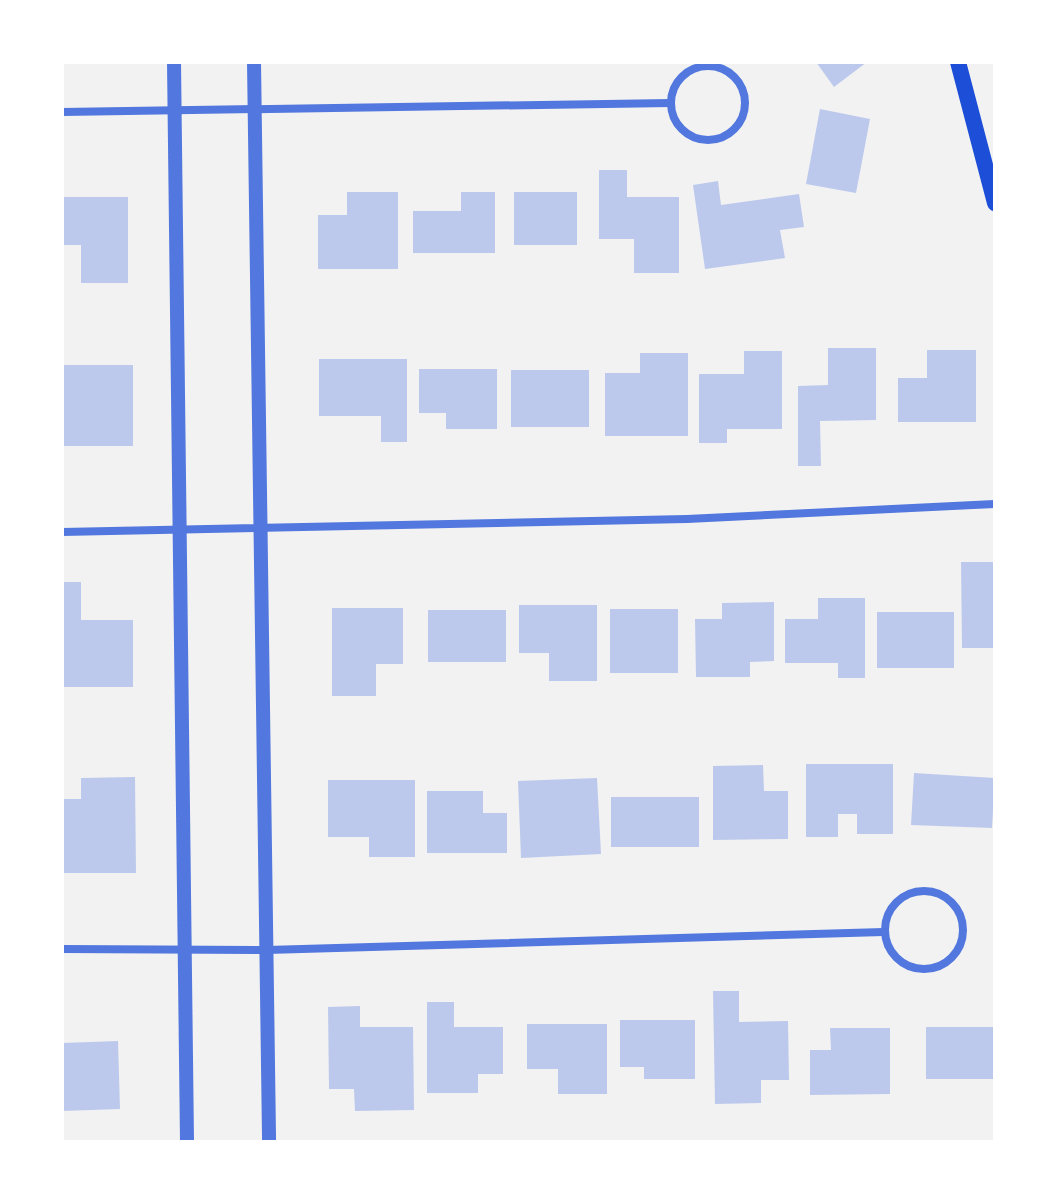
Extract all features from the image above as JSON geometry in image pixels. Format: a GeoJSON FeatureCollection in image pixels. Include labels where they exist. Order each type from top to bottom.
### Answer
{"type":"FeatureCollection","features":[{"type":"Feature","properties":{"kind":"main road"},"geometry":{"type":"LineString","coordinates":[[958,62],[995,203]]}},
{"type":"Feature","properties":{"kind":"street"},"geometry":{"type":"LineString","coordinates":[[174,62],[187,1142]]}},
{"type":"Feature","properties":{"kind":"street"},"geometry":{"type":"LineString","coordinates":[[254,62],[252,113],[269,1142]]}},
{"type":"Feature","properties":{"kind":"street"},"geometry":{"type":"LineString","coordinates":[[701,66],[726,69],[736,77],[746,100],[739,123],[710,140],[687,133],[671,103],[679,79],[701,66]]}},
{"type":"Feature","properties":{"kind":"street"},"geometry":{"type":"LineString","coordinates":[[62,112],[252,113],[671,103]]}},
{"type":"Feature","properties":{"kind":"street"},"geometry":{"type":"LineString","coordinates":[[62,532],[866,513],[995,504]]}},
{"type":"Feature","properties":{"kind":"street"},"geometry":{"type":"LineString","coordinates":[[921,891],[954,905],[963,928],[955,954],[945,963],[919,969],[895,957],[884,932],[899,900],[921,891]]}},
{"type":"Feature","properties":{"kind":"street"},"geometry":{"type":"LineString","coordinates":[[62,949],[267,950],[884,932]]}},
{"type":"Feature","properties":{"kind":"building"},"geometry":{"type":"Polygon","coordinates":[[[816,62],[867,62],[834,87],[816,62]]]}},
{"type":"Feature","properties":{"kind":"building"},"geometry":{"type":"Polygon","coordinates":[[[820,109],[870,119],[856,193],[806,184],[820,109]]]}},
{"type":"Feature","properties":{"kind":"building"},"geometry":{"type":"Polygon","coordinates":[[[599,170],[627,170],[627,197],[679,197],[679,273],[634,273],[634,239],[599,239],[599,170]]]}},
{"type":"Feature","properties":{"kind":"building"},"geometry":{"type":"Polygon","coordinates":[[[718,181],[721,205],[799,194],[804,227],[780,230],[785,258],[705,269],[693,185],[718,181]]]}},
{"type":"Feature","properties":{"kind":"building"},"geometry":{"type":"Polygon","coordinates":[[[347,192],[398,192],[398,269],[318,269],[318,215],[347,215],[347,192]]]}},
{"type":"Feature","properties":{"kind":"building"},"geometry":{"type":"Polygon","coordinates":[[[461,192],[495,192],[495,253],[413,253],[413,211],[461,211],[461,192]]]}},
{"type":"Feature","properties":{"kind":"building"},"geometry":{"type":"Polygon","coordinates":[[[514,192],[577,192],[577,245],[514,245],[514,192]]]}},
{"type":"Feature","properties":{"kind":"building"},"geometry":{"type":"Polygon","coordinates":[[[62,197],[128,197],[128,283],[81,283],[81,245],[62,245],[62,197]]]}},
{"type":"Feature","properties":{"kind":"building"},"geometry":{"type":"Polygon","coordinates":[[[828,348],[876,348],[876,420],[820,421],[821,466],[798,466],[798,386],[828,385],[828,348]]]}},
{"type":"Feature","properties":{"kind":"building"},"geometry":{"type":"Polygon","coordinates":[[[927,350],[976,350],[976,422],[898,422],[898,378],[927,378],[927,350]]]}},
{"type":"Feature","properties":{"kind":"building"},"geometry":{"type":"Polygon","coordinates":[[[744,351],[782,351],[782,429],[727,429],[727,443],[699,443],[699,374],[744,374],[744,351]]]}},
{"type":"Feature","properties":{"kind":"building"},"geometry":{"type":"Polygon","coordinates":[[[640,353],[688,353],[688,436],[605,436],[605,373],[640,373],[640,353]]]}},
{"type":"Feature","properties":{"kind":"building"},"geometry":{"type":"Polygon","coordinates":[[[319,359],[407,359],[407,442],[381,442],[381,416],[319,416],[319,359]]]}},
{"type":"Feature","properties":{"kind":"building"},"geometry":{"type":"Polygon","coordinates":[[[62,365],[133,365],[133,446],[62,446],[62,365]]]}},
{"type":"Feature","properties":{"kind":"building"},"geometry":{"type":"Polygon","coordinates":[[[419,369],[497,369],[497,429],[446,429],[446,413],[419,413],[419,369]]]}},
{"type":"Feature","properties":{"kind":"building"},"geometry":{"type":"Polygon","coordinates":[[[511,370],[589,370],[589,427],[511,427],[511,370]]]}},
{"type":"Feature","properties":{"kind":"building"},"geometry":{"type":"Polygon","coordinates":[[[961,562],[995,562],[995,648],[962,648],[961,562]]]}},
{"type":"Feature","properties":{"kind":"building"},"geometry":{"type":"Polygon","coordinates":[[[62,582],[81,582],[81,620],[133,620],[133,687],[62,687],[62,582]]]}},
{"type":"Feature","properties":{"kind":"building"},"geometry":{"type":"Polygon","coordinates":[[[818,598],[865,598],[865,678],[838,678],[838,663],[785,663],[785,619],[818,619],[818,598]]]}},
{"type":"Feature","properties":{"kind":"building"},"geometry":{"type":"Polygon","coordinates":[[[774,602],[774,661],[750,662],[750,677],[696,677],[695,619],[722,619],[722,603],[774,602]]]}},
{"type":"Feature","properties":{"kind":"building"},"geometry":{"type":"Polygon","coordinates":[[[519,605],[597,605],[597,681],[549,681],[549,653],[519,653],[519,605]]]}},
{"type":"Feature","properties":{"kind":"building"},"geometry":{"type":"Polygon","coordinates":[[[332,608],[403,608],[403,664],[376,664],[376,696],[332,696],[332,608]]]}},
{"type":"Feature","properties":{"kind":"building"},"geometry":{"type":"Polygon","coordinates":[[[610,609],[678,609],[678,673],[610,673],[610,609]]]}},
{"type":"Feature","properties":{"kind":"building"},"geometry":{"type":"Polygon","coordinates":[[[428,610],[506,610],[506,662],[428,662],[428,610]]]}},
{"type":"Feature","properties":{"kind":"building"},"geometry":{"type":"Polygon","coordinates":[[[877,612],[954,612],[954,668],[877,668],[877,612]]]}},
{"type":"Feature","properties":{"kind":"building"},"geometry":{"type":"Polygon","coordinates":[[[806,764],[893,764],[893,834],[857,834],[857,814],[838,814],[838,837],[806,837],[806,764]]]}},
{"type":"Feature","properties":{"kind":"building"},"geometry":{"type":"Polygon","coordinates":[[[763,765],[764,791],[788,791],[788,839],[713,840],[713,766],[763,765]]]}},
{"type":"Feature","properties":{"kind":"building"},"geometry":{"type":"Polygon","coordinates":[[[914,773],[995,778],[992,828],[911,825],[914,773]]]}},
{"type":"Feature","properties":{"kind":"building"},"geometry":{"type":"Polygon","coordinates":[[[135,777],[136,873],[62,873],[62,799],[81,799],[81,778],[135,777]]]}},
{"type":"Feature","properties":{"kind":"building"},"geometry":{"type":"Polygon","coordinates":[[[597,778],[601,854],[521,858],[518,781],[597,778]]]}},
{"type":"Feature","properties":{"kind":"building"},"geometry":{"type":"Polygon","coordinates":[[[328,780],[415,780],[415,857],[369,857],[369,837],[328,837],[328,780]]]}},
{"type":"Feature","properties":{"kind":"building"},"geometry":{"type":"Polygon","coordinates":[[[427,791],[483,791],[483,813],[507,813],[507,853],[427,853],[427,791]]]}},
{"type":"Feature","properties":{"kind":"building"},"geometry":{"type":"Polygon","coordinates":[[[611,797],[699,797],[699,847],[611,847],[611,797]]]}},
{"type":"Feature","properties":{"kind":"building"},"geometry":{"type":"Polygon","coordinates":[[[713,991],[739,991],[739,1022],[788,1021],[789,1080],[761,1080],[761,1103],[715,1104],[713,991]]]}},
{"type":"Feature","properties":{"kind":"building"},"geometry":{"type":"Polygon","coordinates":[[[427,1002],[454,1002],[454,1027],[503,1027],[503,1074],[478,1074],[478,1093],[427,1093],[427,1002]]]}},
{"type":"Feature","properties":{"kind":"building"},"geometry":{"type":"Polygon","coordinates":[[[360,1006],[360,1027],[413,1027],[414,1110],[355,1111],[354,1089],[329,1089],[328,1007],[360,1006]]]}},
{"type":"Feature","properties":{"kind":"building"},"geometry":{"type":"Polygon","coordinates":[[[620,1020],[695,1020],[695,1079],[644,1079],[644,1067],[620,1067],[620,1020]]]}},
{"type":"Feature","properties":{"kind":"building"},"geometry":{"type":"Polygon","coordinates":[[[527,1024],[607,1024],[607,1094],[558,1094],[558,1069],[527,1069],[527,1024]]]}},
{"type":"Feature","properties":{"kind":"building"},"geometry":{"type":"Polygon","coordinates":[[[926,1027],[995,1027],[995,1079],[926,1079],[926,1027]]]}},
{"type":"Feature","properties":{"kind":"building"},"geometry":{"type":"Polygon","coordinates":[[[830,1028],[890,1028],[890,1094],[810,1095],[810,1050],[831,1050],[830,1028]]]}},
{"type":"Feature","properties":{"kind":"building"},"geometry":{"type":"Polygon","coordinates":[[[118,1041],[120,1109],[62,1111],[62,1043],[118,1041]]]}}]}
